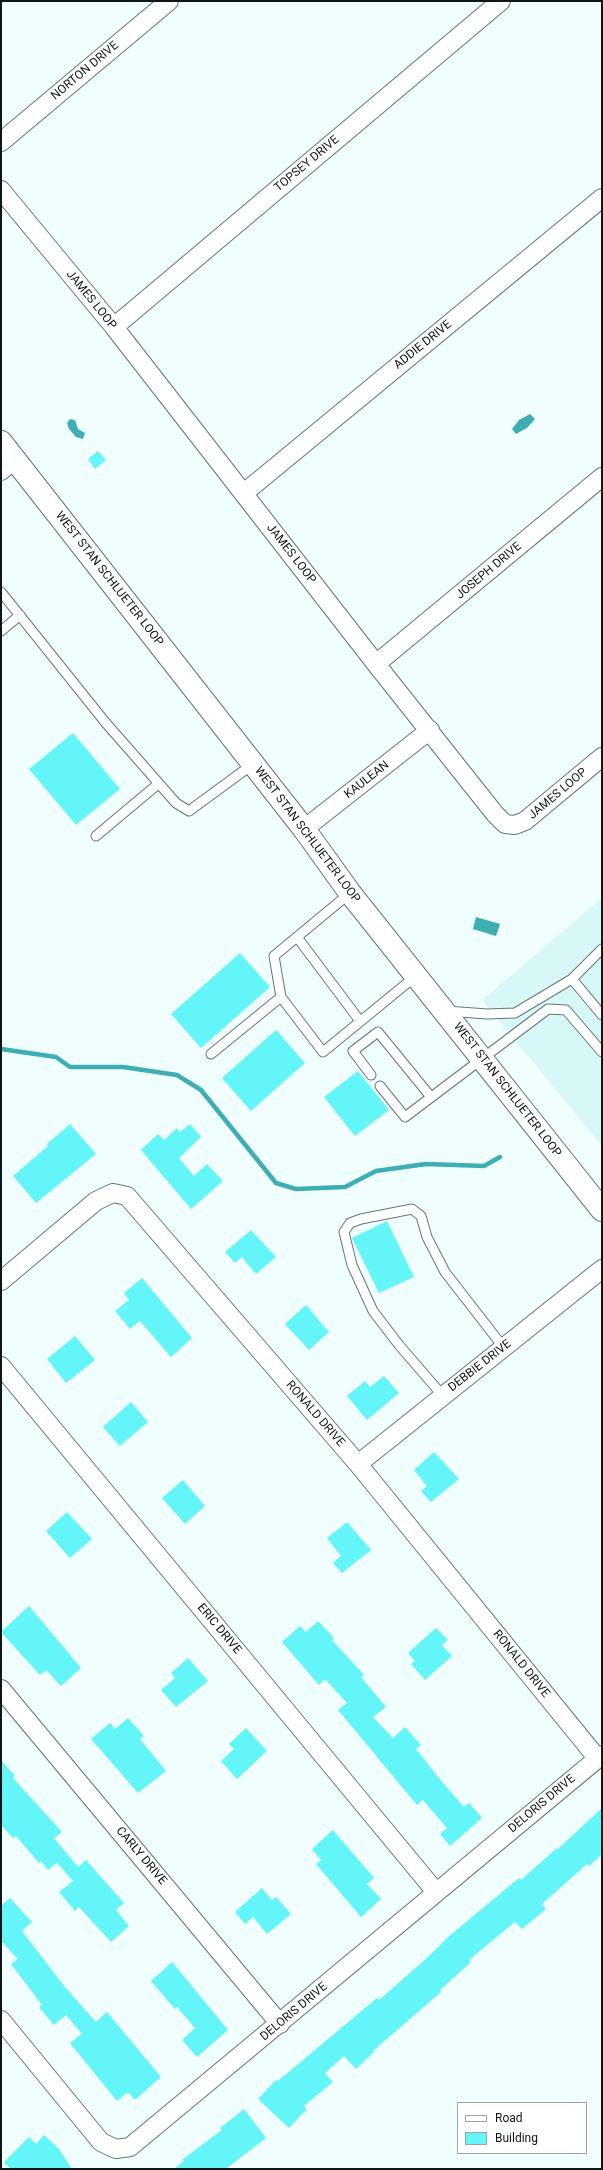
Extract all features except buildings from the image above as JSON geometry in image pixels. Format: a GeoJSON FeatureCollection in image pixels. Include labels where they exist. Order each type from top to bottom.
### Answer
{"type":"FeatureCollection","features":[{"type":"Feature","properties":{"kind":"main road","name":"WEST STAN SCHLUETER LOOP"},"geometry":{"type":"LineString","coordinates":[[1,442],[8,465],[253,764],[350,893],[602,1210]]}},
{"type":"Feature","properties":{"kind":"street","name":"NORTON DRIVE"},"geometry":{"type":"LineString","coordinates":[[1,142],[169,1]]}},
{"type":"Feature","properties":{"kind":"street","name":"TOPSEY DRIVE"},"geometry":{"type":"LineString","coordinates":[[114,327],[502,1]]}},
{"type":"Feature","properties":{"kind":"street","name":"JAMES LOOP"},"geometry":{"type":"LineString","coordinates":[[1,190],[114,327],[244,492],[376,664],[430,730],[495,814],[505,824],[515,825],[525,821],[602,757]]}},
{"type":"Feature","properties":{"kind":"street","name":"ADDIE DRIVE"},"geometry":{"type":"LineString","coordinates":[[244,492],[602,198]]}},
{"type":"Feature","properties":{"kind":"street","name":"JOSEPH DRIVE"},"geometry":{"type":"LineString","coordinates":[[376,664],[602,477]]}},
{"type":"Feature","properties":{"kind":"street","name":"KAULEAN"},"geometry":{"type":"LineString","coordinates":[[304,830],[430,730]]}},
{"type":"Feature","properties":{"kind":"street","name":"RONALD DRIVE"},"geometry":{"type":"LineString","coordinates":[[1,1281],[96,1201],[113,1193],[126,1196],[358,1464],[600,1757]]}},
{"type":"Feature","properties":{"kind":"street","name":"DEBBIE DRIVE"},"geometry":{"type":"LineString","coordinates":[[358,1464],[602,1269]]}},
{"type":"Feature","properties":{"kind":"street","name":"ERIC DRIVE"},"geometry":{"type":"LineString","coordinates":[[1,1366],[436,1892]]}},
{"type":"Feature","properties":{"kind":"street","name":"CARLY DRIVE"},"geometry":{"type":"LineString","coordinates":[[1,1689],[280,2024]]}},
{"type":"Feature","properties":{"kind":"street","name":"DELORIS DRIVE"},"geometry":{"type":"LineString","coordinates":[[1,2020],[101,2142],[109,2148],[123,2150],[130,2147],[600,1757]]}},
{"type":"Feature","properties":{"kind":"lane"},"geometry":{"type":"LineString","coordinates":[[1,592],[105,722],[176,804],[189,811],[253,764]]}},
{"type":"Feature","properties":{"kind":"lane"},"geometry":{"type":"LineString","coordinates":[[1,631],[20,615]]}},
{"type":"Feature","properties":{"kind":"lane"},"geometry":{"type":"LineString","coordinates":[[96,836],[158,784]]}},
{"type":"Feature","properties":{"kind":"lane"},"geometry":{"type":"LineString","coordinates":[[350,893],[274,956],[281,997],[324,1052],[360,1021],[417,976]]}},
{"type":"Feature","properties":{"kind":"lane"},"geometry":{"type":"LineString","coordinates":[[297,937],[360,1021]]}},
{"type":"Feature","properties":{"kind":"lane"},"geometry":{"type":"LineString","coordinates":[[444,1010],[487,1014],[515,1013],[572,979],[602,949]]}},
{"type":"Feature","properties":{"kind":"lane"},"geometry":{"type":"LineString","coordinates":[[572,979],[602,1015]]}},
{"type":"Feature","properties":{"kind":"lane"},"geometry":{"type":"LineString","coordinates":[[211,1054],[281,997]]}},
{"type":"Feature","properties":{"kind":"lane"},"geometry":{"type":"LineString","coordinates":[[380,1086],[405,1117],[548,1009],[566,1010],[602,1052]]}},
{"type":"Feature","properties":{"kind":"lane"},"geometry":{"type":"LineString","coordinates":[[371,1075],[353,1051],[378,1032],[431,1097]]}},
{"type":"Feature","properties":{"kind":"lane"},"geometry":{"type":"LineString","coordinates":[[443,1396],[399,1345],[373,1311],[352,1266],[344,1232],[350,1223],[361,1219],[412,1209],[420,1216],[427,1237],[445,1272],[504,1348]]}},
{"type":"Feature","properties":{"kind":"shaded area"},"geometry":{"type":"Polygon","coordinates":[[[602,898],[602,1146],[482,1000],[602,898]]]}},
{"type":"Feature","properties":{"kind":"water"},"geometry":{"type":"Polygon","coordinates":[[[530,414],[535,419],[527,428],[516,434],[512,429],[519,420],[530,414]]]}},
{"type":"Feature","properties":{"kind":"water"},"geometry":{"type":"Polygon","coordinates":[[[70,419],[75,420],[78,429],[85,433],[83,439],[76,437],[69,429],[67,423],[70,419]]]}},
{"type":"Feature","properties":{"kind":"water"},"geometry":{"type":"Polygon","coordinates":[[[476,917],[500,924],[496,936],[473,929],[476,917]]]}},
{"type":"Feature","properties":{"kind":"waterway"},"geometry":{"type":"LineString","coordinates":[[1,1049],[56,1057],[70,1067],[123,1067],[177,1075],[201,1090],[276,1183],[296,1189],[345,1187],[376,1171],[426,1164],[484,1166],[500,1157]]}}]}
